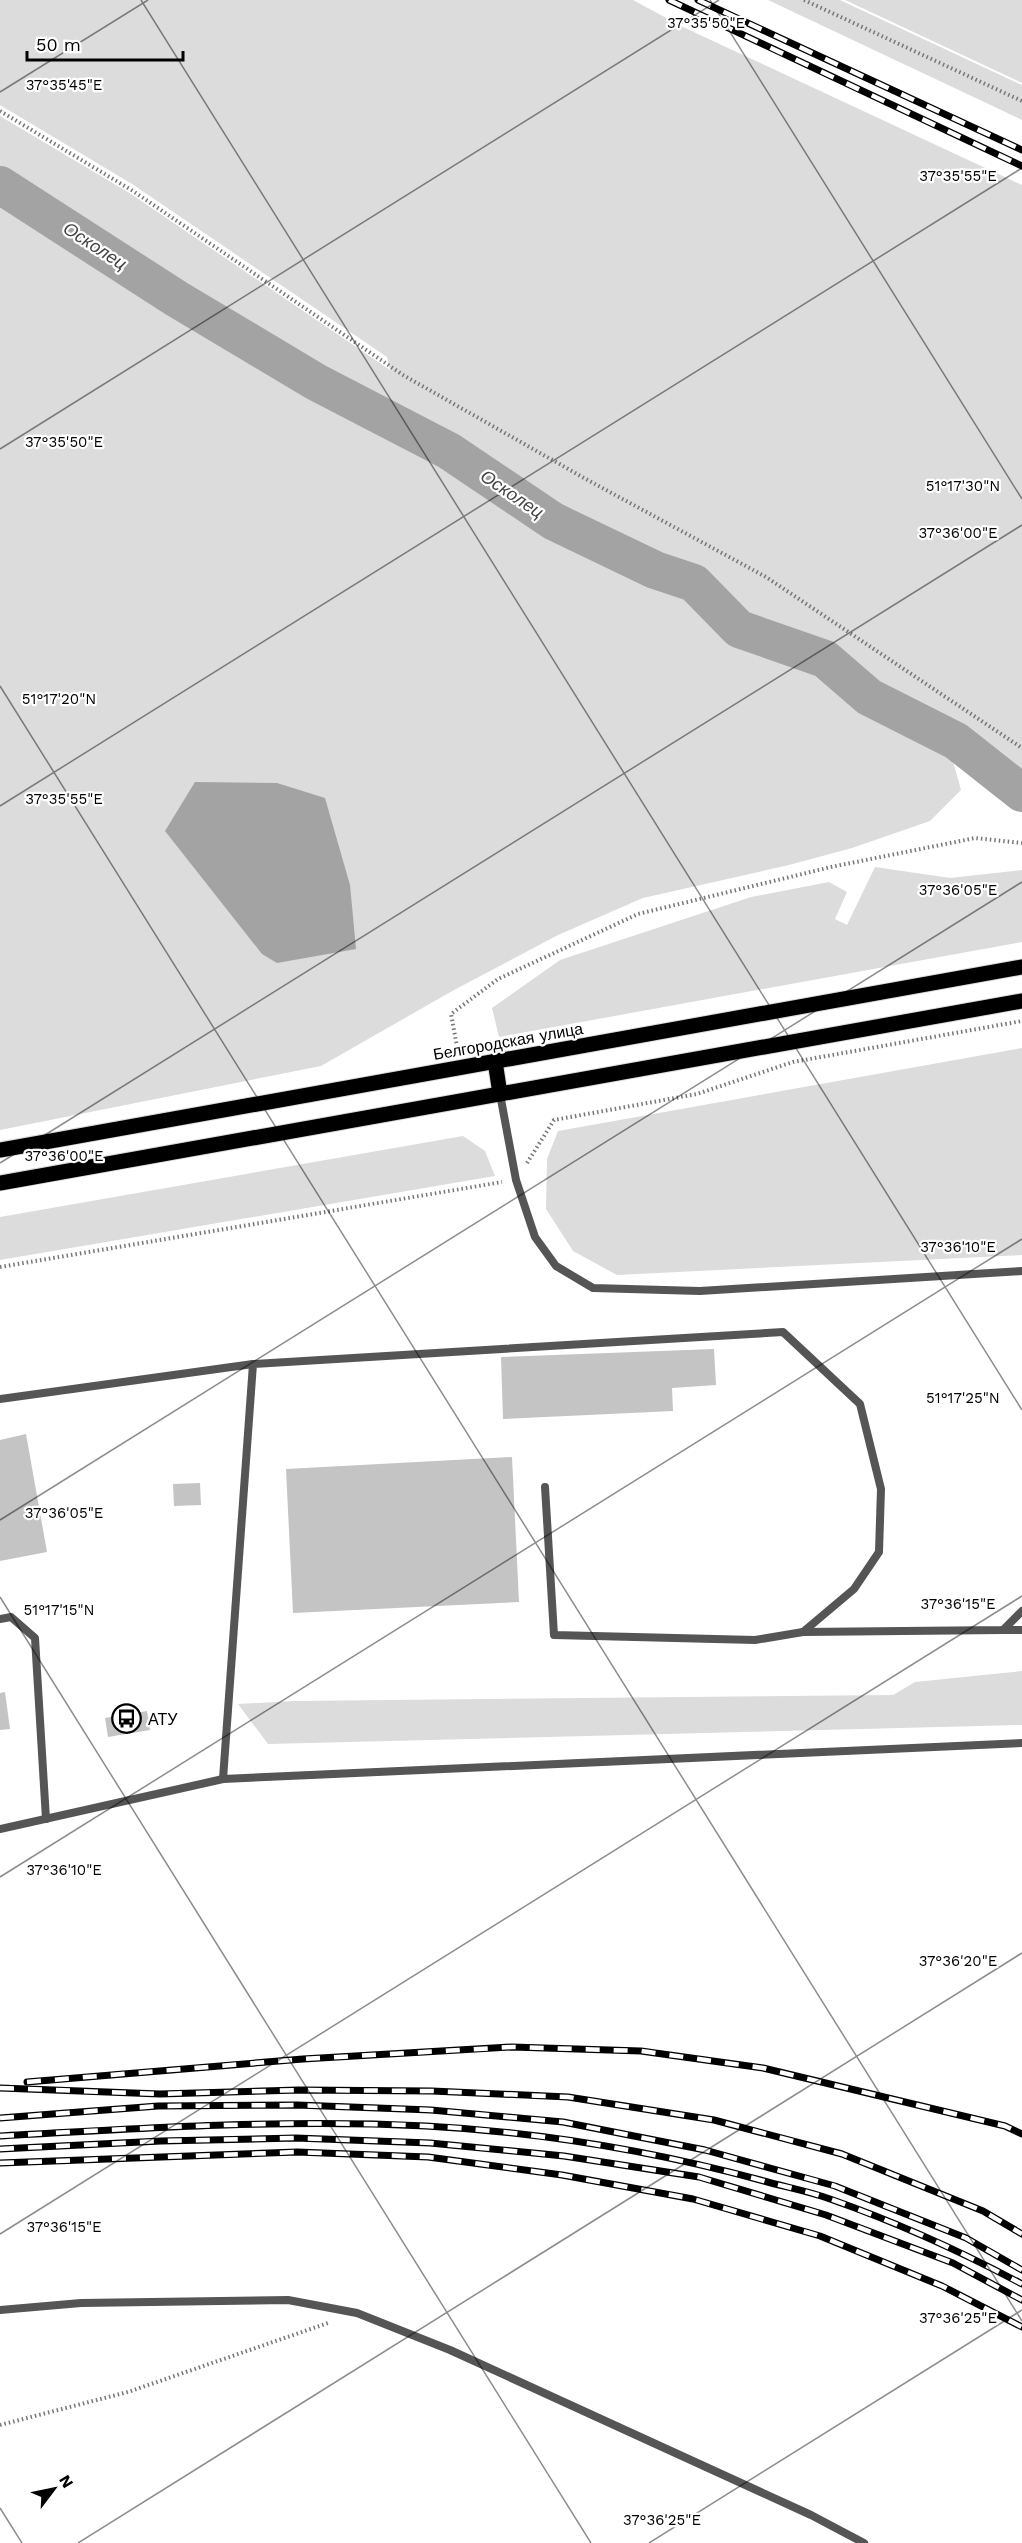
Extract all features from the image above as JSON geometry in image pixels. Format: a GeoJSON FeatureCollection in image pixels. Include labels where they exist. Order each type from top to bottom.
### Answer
{"type":"FeatureCollection","features":[{"type":"Feature","properties":{"kind":"main road","name":"Белгородская улица"},"geometry":{"type":"LineString","coordinates":[[0,1150],[1022,967]]}},
{"type":"Feature","properties":{"kind":"main road"},"geometry":{"type":"LineString","coordinates":[[0,1183],[1022,1001]]}},
{"type":"Feature","properties":{"kind":"main road"},"geometry":{"type":"LineString","coordinates":[[495,1061],[500,1094]]}},
{"type":"Feature","properties":{"kind":"lane"},"geometry":{"type":"LineString","coordinates":[[500,1094],[516,1180],[535,1238],[556,1266],[593,1288],[700,1291],[1022,1271]]}},
{"type":"Feature","properties":{"kind":"lane"},"geometry":{"type":"LineString","coordinates":[[0,1399],[253,1364],[783,1332],[860,1404],[882,1489],[879,1552],[854,1588],[803,1632]]}},
{"type":"Feature","properties":{"kind":"lane"},"geometry":{"type":"LineString","coordinates":[[223,1779],[253,1364]]}},
{"type":"Feature","properties":{"kind":"lane"},"geometry":{"type":"LineString","coordinates":[[546,1487],[554,1635],[755,1640],[803,1632],[1022,1630]]}},
{"type":"Feature","properties":{"kind":"lane"},"geometry":{"type":"LineString","coordinates":[[1003,1630],[1022,1611]]}},
{"type":"Feature","properties":{"kind":"lane"},"geometry":{"type":"LineString","coordinates":[[0,1619],[11,1617],[35,1638],[46,1819]]}},
{"type":"Feature","properties":{"kind":"lane"},"geometry":{"type":"LineString","coordinates":[[0,1829],[223,1779],[1022,1743]]}},
{"type":"Feature","properties":{"kind":"lane"},"geometry":{"type":"LineString","coordinates":[[0,2310],[81,2303],[288,2300],[357,2313],[450,2350],[811,2515],[864,2543]]}},
{"type":"Feature","properties":{"kind":"path"},"geometry":{"type":"LineString","coordinates":[[804,0],[1022,101]]}},
{"type":"Feature","properties":{"kind":"path"},"geometry":{"type":"LineString","coordinates":[[0,111],[133,191],[403,375],[584,478],[766,577],[1022,748]]}},
{"type":"Feature","properties":{"kind":"path"},"geometry":{"type":"LineString","coordinates":[[460,1067],[451,1014],[498,979],[638,914],[831,867],[975,838],[1022,843]]}},
{"type":"Feature","properties":{"kind":"path"},"geometry":{"type":"LineString","coordinates":[[0,2426],[129,2392],[357,2313]]}},
{"type":"Feature","properties":{"kind":"shaded area"},"geometry":{"type":"Polygon","coordinates":[[[0,0],[633,0],[683,27],[1022,185],[1022,787],[957,736],[871,693],[838,659],[744,626],[701,578],[692,578],[555,517],[452,447],[319,377],[53,216],[0,179],[0,116],[131,194],[390,370],[387,357],[132,184],[0,105],[0,0]]]}},
{"type":"Feature","properties":{"kind":"shaded area"},"geometry":{"type":"Polygon","coordinates":[[[768,0],[840,0],[1022,85],[1022,120],[768,0]]]}},
{"type":"Feature","properties":{"kind":"shaded area"},"geometry":{"type":"Polygon","coordinates":[[[845,0],[1022,0],[1022,83],[845,0]]]}},
{"type":"Feature","properties":{"kind":"shaded area"},"geometry":{"type":"Polygon","coordinates":[[[0,193],[171,304],[442,459],[600,562],[687,597],[727,636],[815,667],[876,718],[951,754],[961,790],[930,821],[852,848],[789,865],[643,898],[558,935],[454,990],[321,1066],[0,1130],[0,193]]]}},
{"type":"Feature","properties":{"kind":"shaded area"},"geometry":{"type":"Polygon","coordinates":[[[195,782],[277,783],[325,798],[350,885],[356,949],[277,963],[262,954],[165,831],[195,782]]]}},
{"type":"Feature","properties":{"kind":"shaded area"},"geometry":{"type":"Polygon","coordinates":[[[875,867],[950,878],[1022,870],[1022,942],[499,1037],[492,1008],[560,960],[751,897],[829,882],[847,892],[835,919],[847,925],[875,867]]]}},
{"type":"Feature","properties":{"kind":"shaded area"},"geometry":{"type":"Polygon","coordinates":[[[1022,1048],[1022,1255],[617,1275],[573,1251],[546,1209],[547,1159],[558,1131],[1022,1048]]]}},
{"type":"Feature","properties":{"kind":"shaded area"},"geometry":{"type":"Polygon","coordinates":[[[463,1136],[485,1151],[495,1176],[0,1260],[0,1217],[463,1136]]]}},
{"type":"Feature","properties":{"kind":"shaded area"},"geometry":{"type":"Polygon","coordinates":[[[1022,1671],[1022,1725],[268,1744],[238,1704],[294,1701],[893,1695],[915,1682],[1022,1671]]]}},
{"type":"Feature","properties":{"kind":"building"},"geometry":{"type":"Polygon","coordinates":[[[714,1349],[716,1385],[672,1388],[673,1411],[503,1419],[501,1357],[714,1349]]]}},
{"type":"Feature","properties":{"kind":"building"},"geometry":{"type":"Polygon","coordinates":[[[26,1434],[47,1552],[0,1561],[0,1440],[26,1434]]]}},
{"type":"Feature","properties":{"kind":"building"},"geometry":{"type":"Polygon","coordinates":[[[512,1457],[519,1602],[293,1613],[286,1469],[512,1457]]]}},
{"type":"Feature","properties":{"kind":"building"},"geometry":{"type":"Polygon","coordinates":[[[200,1483],[201,1505],[174,1506],[173,1484],[200,1483]]]}},
{"type":"Feature","properties":{"kind":"building"},"geometry":{"type":"Polygon","coordinates":[[[5,1692],[10,1729],[0,1730],[0,1693],[5,1692]]]}},
{"type":"Feature","properties":{"kind":"building"},"geometry":{"type":"Polygon","coordinates":[[[147,1711],[150,1730],[108,1737],[105,1718],[147,1711]]]}},
{"type":"Feature","properties":{"kind":"waterway","name":"Осколец"},"geometry":{"type":"LineString","coordinates":[[0,185],[177,299],[316,382],[449,451],[553,521],[655,570],[694,583],[739,629],[825,659],[869,697],[956,741],[1022,793]]}},
{"type":"Feature","properties":{"kind":"railway"},"geometry":{"type":"LineString","coordinates":[[669,0],[1022,166]]}},
{"type":"Feature","properties":{"kind":"railway"},"geometry":{"type":"LineString","coordinates":[[698,0],[1022,150]]}},
{"type":"Feature","properties":{"kind":"railway"},"geometry":{"type":"LineString","coordinates":[[27,2082],[303,2059],[512,2047],[641,2051],[763,2068],[1005,2126],[1022,2134]]}},
{"type":"Feature","properties":{"kind":"railway"},"geometry":{"type":"LineString","coordinates":[[0,2088],[160,2094],[299,2090],[432,2091],[568,2097],[714,2120],[842,2154],[983,2211],[1022,2234]]}},
{"type":"Feature","properties":{"kind":"railway"},"geometry":{"type":"LineString","coordinates":[[0,2118],[158,2106],[297,2105],[431,2110],[563,2122],[705,2150],[835,2186],[966,2238],[1022,2270]]}},
{"type":"Feature","properties":{"kind":"railway"},"geometry":{"type":"LineString","coordinates":[[0,2136],[213,2125],[320,2123],[469,2129],[596,2144],[723,2170],[822,2196],[928,2238],[1022,2284]]}},
{"type":"Feature","properties":{"kind":"railway"},"geometry":{"type":"LineString","coordinates":[[0,2149],[161,2141],[296,2138],[430,2143],[564,2156],[699,2177],[826,2215],[953,2263],[1022,2300]]}},
{"type":"Feature","properties":{"kind":"railway"},"geometry":{"type":"LineString","coordinates":[[0,2163],[297,2152],[428,2157],[562,2175],[693,2199],[820,2236],[942,2286],[1022,2327]]}},
{"type":"Feature","properties":{"kind":"place","name":"АТУ"},"geometry":{"type":"Point","coordinates":[127,1719]}}]}
